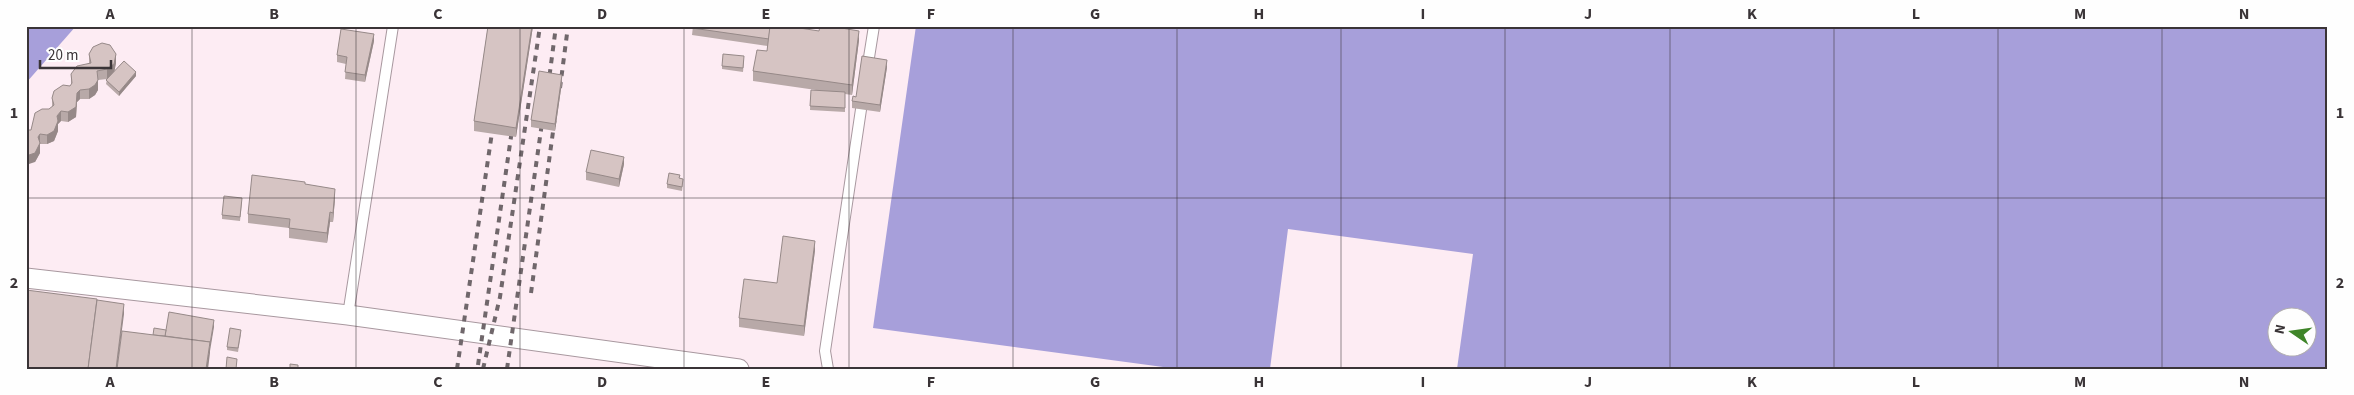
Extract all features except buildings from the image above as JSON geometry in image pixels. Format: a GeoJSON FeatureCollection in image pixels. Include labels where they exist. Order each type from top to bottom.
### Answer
{"type":"FeatureCollection","features":[{"type":"Feature","properties":{"kind":"street"},"geometry":{"type":"LineString","coordinates":[[26,278],[348,315],[739,369]]}},
{"type":"Feature","properties":{"kind":"lane"},"geometry":{"type":"LineString","coordinates":[[348,315],[393,26]]}},
{"type":"Feature","properties":{"kind":"lane"},"geometry":{"type":"LineString","coordinates":[[828,369],[825,351],[874,26]]}},
{"type":"Feature","properties":{"kind":"shaded area"},"geometry":{"type":"Polygon","coordinates":[[[26,26],[76,26],[26,83],[26,26]]]}},
{"type":"Feature","properties":{"kind":"shaded area"},"geometry":{"type":"Polygon","coordinates":[[[916,26],[2328,26],[2328,369],[1457,369],[1473,254],[1288,229],[1270,369],[1178,369],[873,328],[916,26]]]}},
{"type":"Feature","properties":{"kind":"railway"},"geometry":{"type":"LineString","coordinates":[[483,369],[500,297],[540,26]]}},
{"type":"Feature","properties":{"kind":"railway"},"geometry":{"type":"LineString","coordinates":[[548,87],[556,26]]}},
{"type":"Feature","properties":{"kind":"railway"},"geometry":{"type":"LineString","coordinates":[[560,88],[568,26]]}},
{"type":"Feature","properties":{"kind":"railway"},"geometry":{"type":"LineString","coordinates":[[507,369],[543,116]]}},
{"type":"Feature","properties":{"kind":"railway"},"geometry":{"type":"LineString","coordinates":[[531,293],[555,117]]}},
{"type":"Feature","properties":{"kind":"railway"},"geometry":{"type":"LineString","coordinates":[[457,369],[494,119]]}},
{"type":"Feature","properties":{"kind":"railway"},"geometry":{"type":"LineString","coordinates":[[478,365],[513,123]]}}]}
